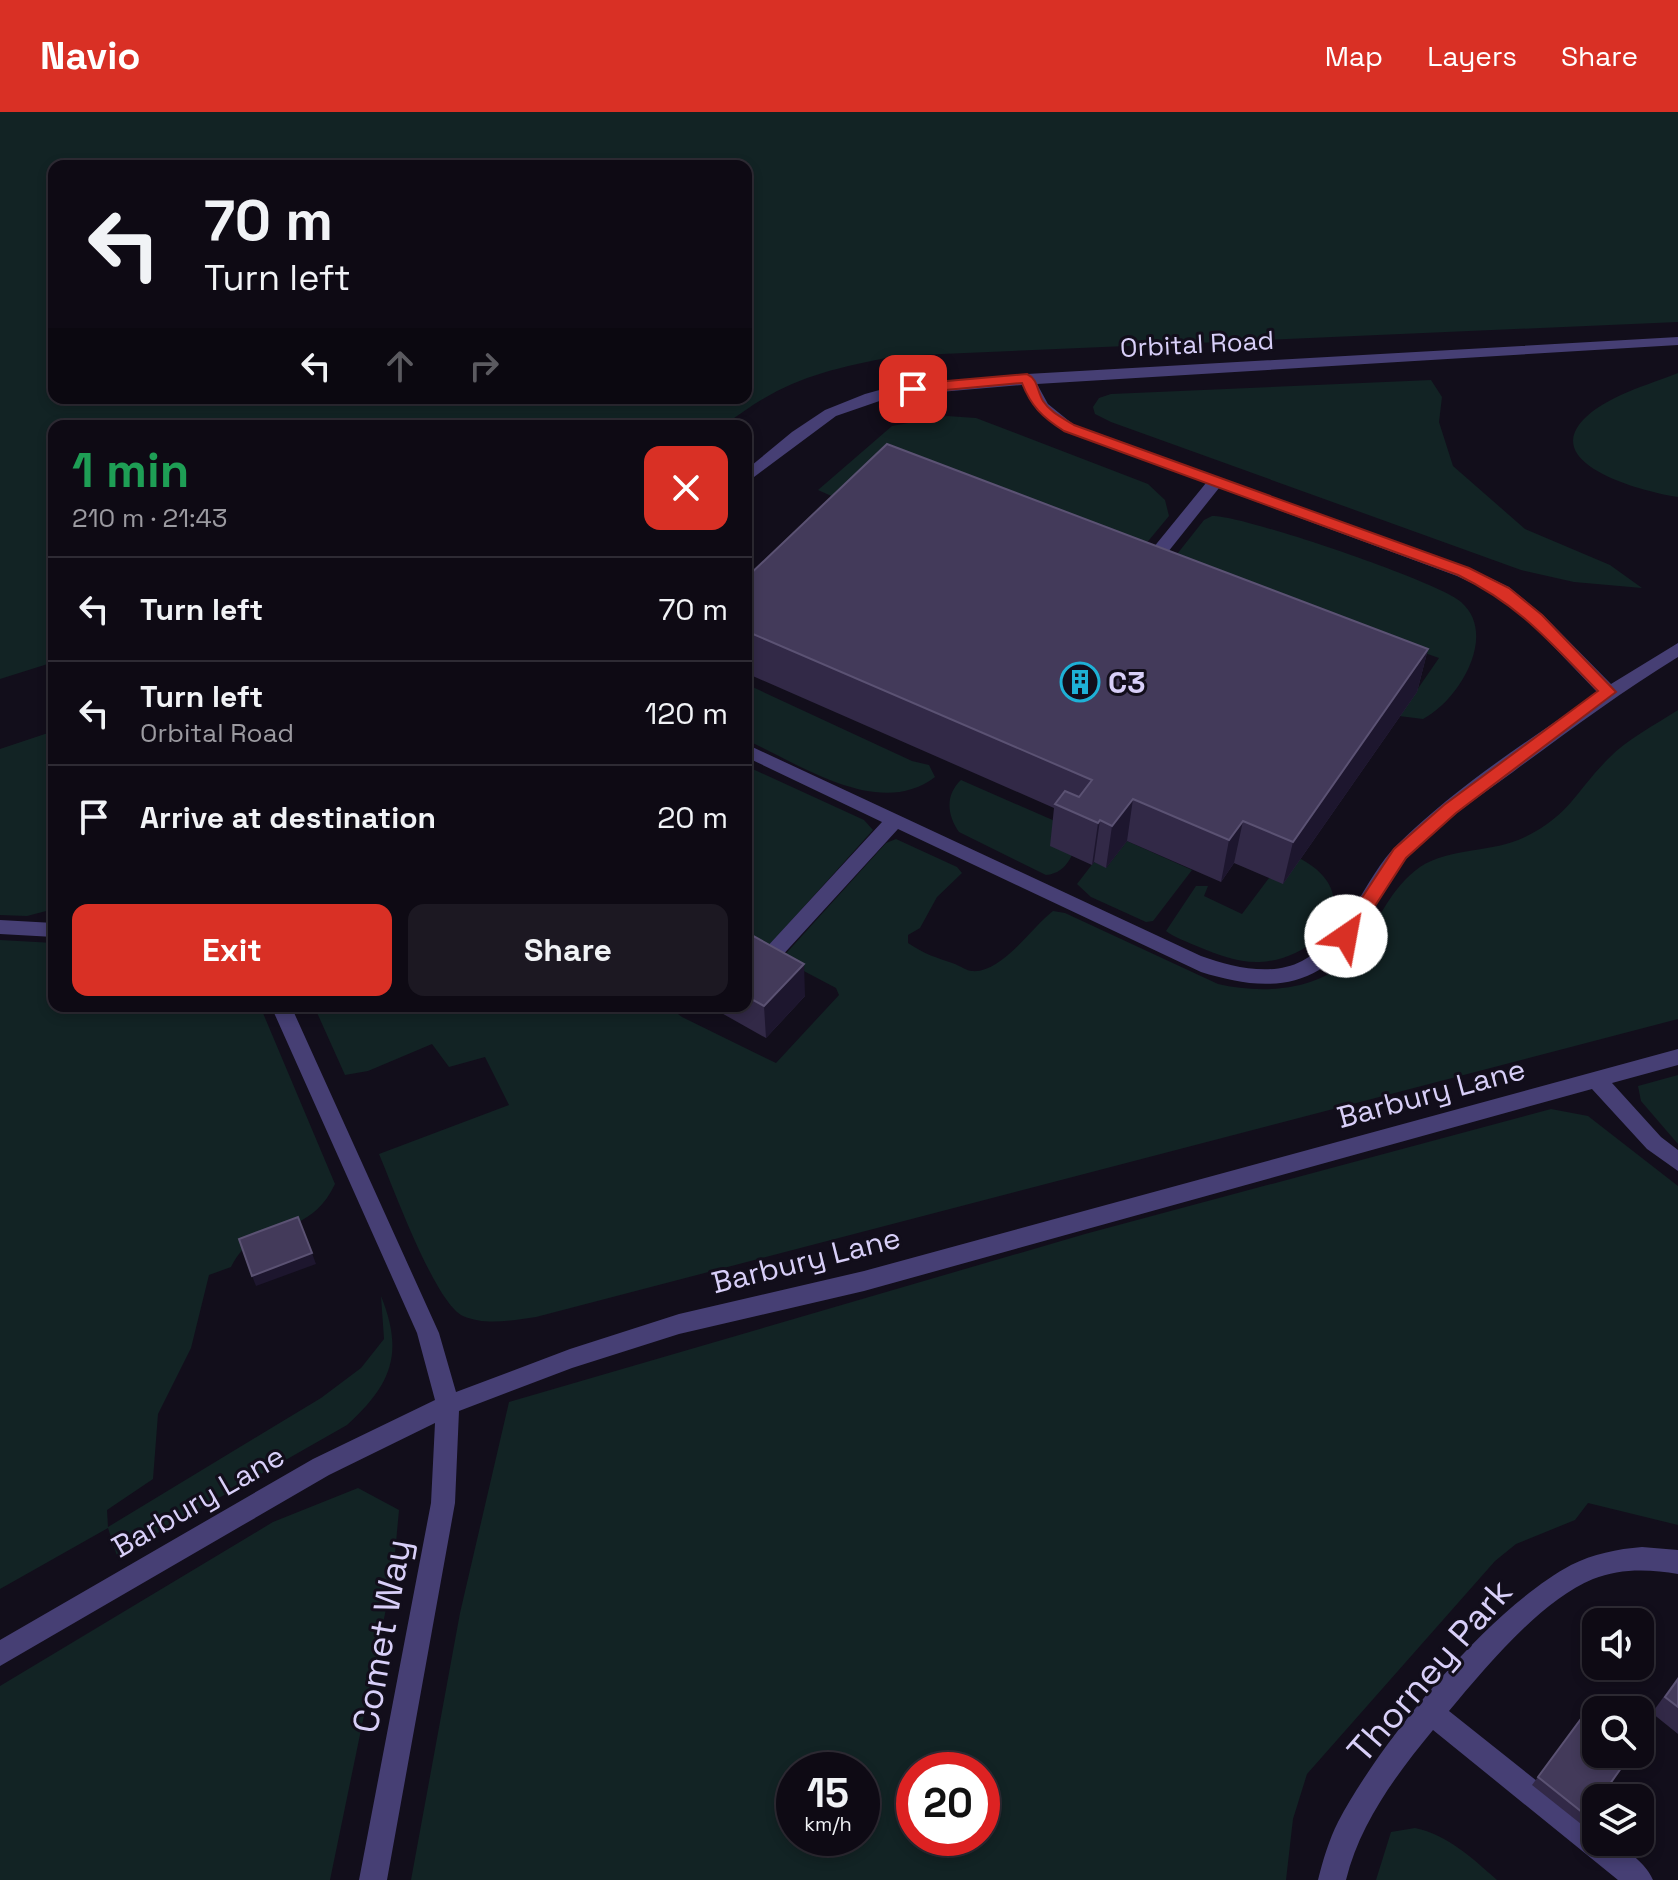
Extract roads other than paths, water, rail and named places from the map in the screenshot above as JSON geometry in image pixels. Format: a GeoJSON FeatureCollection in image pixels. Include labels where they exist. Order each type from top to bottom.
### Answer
{"type":"FeatureCollection","features":[{"type":"Feature","properties":{"kind":"street","name":"Orbital Road"},"geometry":{"type":"LineString","coordinates":[[752,473],[816,419],[856,399],[894,391],[1027,378],[1678,341]]}},
{"type":"Feature","properties":{"kind":"street"},"geometry":{"type":"LineString","coordinates":[[1027,378],[1042,408],[1069,428],[1463,572],[1503,591],[1537,619],[1608,692]]}},
{"type":"Feature","properties":{"kind":"street"},"geometry":{"type":"LineString","coordinates":[[1141,575],[1216,481]]}},
{"type":"Feature","properties":{"kind":"street"},"geometry":{"type":"LineString","coordinates":[[752,753],[1216,970],[1263,977],[1311,966],[1346,936],[1400,853],[1450,809],[1608,692],[1678,649]]}},
{"type":"Feature","properties":{"kind":"street"},"geometry":{"type":"LineString","coordinates":[[772,954],[896,819]]}},
{"type":"Feature","properties":{"kind":"street"},"geometry":{"type":"LineString","coordinates":[[0,927],[48,930]]}},
{"type":"Feature","properties":{"kind":"street","name":"Comet Way"},"geometry":{"type":"LineString","coordinates":[[284,1012],[428,1333],[448,1405],[443,1503],[373,1880]]}},
{"type":"Feature","properties":{"kind":"street","name":"Barbury Lane"},"geometry":{"type":"LineString","coordinates":[[0,1654],[271,1494],[448,1405],[679,1324],[864,1281],[1678,1057]]}},
{"type":"Feature","properties":{"kind":"street"},"geometry":{"type":"LineString","coordinates":[[1597,1081],[1654,1143],[1678,1162]]}},
{"type":"Feature","properties":{"kind":"street","name":"Thorney Park"},"geometry":{"type":"LineString","coordinates":[[1332,1880],[1347,1832],[1367,1797],[1511,1624],[1549,1592],[1582,1572],[1623,1560],[1663,1559],[1678,1562]]}},
{"type":"Feature","properties":{"kind":"street"},"geometry":{"type":"LineString","coordinates":[[1433,1714],[1639,1880]]}},
{"type":"Feature","properties":{"kind":"place","name":"C3"},"geometry":{"type":"Point","coordinates":[1080,682]}}]}
